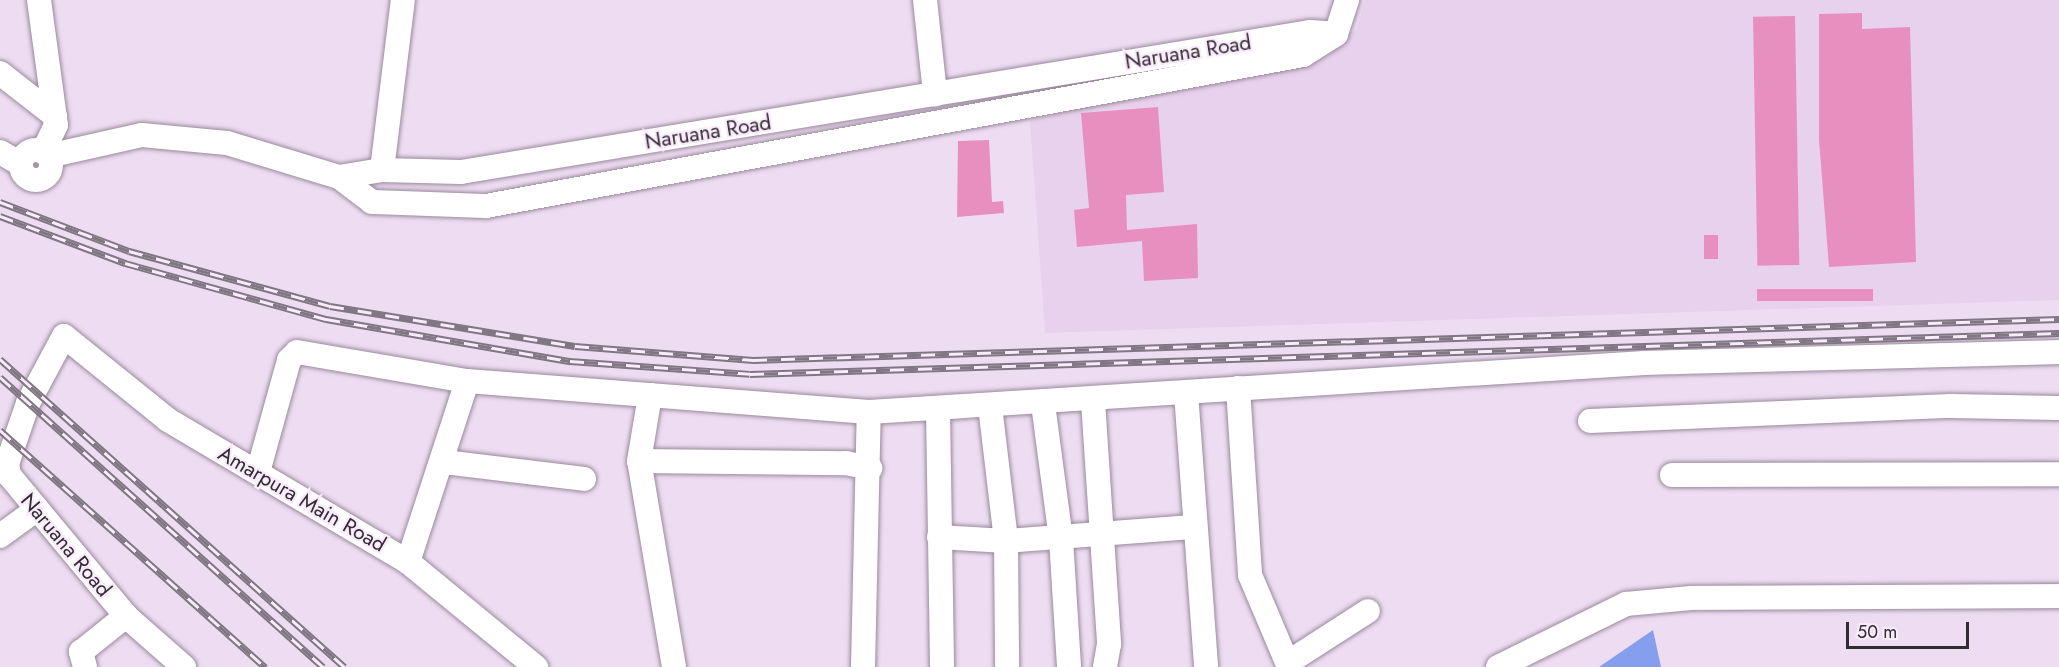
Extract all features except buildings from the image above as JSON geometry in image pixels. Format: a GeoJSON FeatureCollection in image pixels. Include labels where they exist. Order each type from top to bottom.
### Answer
{"type":"FeatureCollection","features":[{"type":"Feature","properties":{"kind":"street"},"geometry":{"type":"LineString","coordinates":[[0,152],[21,164],[27,177],[42,179],[51,169],[46,154],[56,128],[39,0]]}},
{"type":"Feature","properties":{"kind":"street"},"geometry":{"type":"LineString","coordinates":[[382,170],[403,0]]}},
{"type":"Feature","properties":{"kind":"street"},"geometry":{"type":"LineString","coordinates":[[925,0],[936,94]]}},
{"type":"Feature","properties":{"kind":"street"},"geometry":{"type":"LineString","coordinates":[[339,177],[372,202],[486,206],[1303,55],[1335,34],[1347,0]]}},
{"type":"Feature","properties":{"kind":"street","name":"Naruana Road"},"geometry":{"type":"LineString","coordinates":[[46,154],[125,136],[185,137],[227,143],[339,177],[382,170],[461,172],[1310,32],[1335,34]]}},
{"type":"Feature","properties":{"kind":"street"},"geometry":{"type":"LineString","coordinates":[[0,73],[55,116]]}},
{"type":"Feature","properties":{"kind":"street","name":"Naruana Road"},"geometry":{"type":"LineString","coordinates":[[64,336],[28,403],[7,464],[15,486],[126,616],[184,667]]}},
{"type":"Feature","properties":{"kind":"street","name":"Amarpura Main Road"},"geometry":{"type":"LineString","coordinates":[[64,336],[168,420],[408,562],[536,667]]}},
{"type":"Feature","properties":{"kind":"street"},"geometry":{"type":"LineString","coordinates":[[258,472],[293,353],[467,381],[868,412],[1093,401],[1238,388],[1644,363],[2059,352]]}},
{"type":"Feature","properties":{"kind":"street"},"geometry":{"type":"LineString","coordinates":[[408,562],[444,462],[467,381]]}},
{"type":"Feature","properties":{"kind":"street"},"geometry":{"type":"LineString","coordinates":[[1238,388],[1250,575],[1292,662],[1368,611]]}},
{"type":"Feature","properties":{"kind":"street"},"geometry":{"type":"LineString","coordinates":[[1186,393],[1193,527],[1206,667]]}},
{"type":"Feature","properties":{"kind":"street"},"geometry":{"type":"LineString","coordinates":[[650,395],[639,461],[674,667]]}},
{"type":"Feature","properties":{"kind":"street"},"geometry":{"type":"LineString","coordinates":[[1093,401],[1109,644],[1105,667]]}},
{"type":"Feature","properties":{"kind":"street"},"geometry":{"type":"LineString","coordinates":[[1043,404],[1061,539],[1069,667]]}},
{"type":"Feature","properties":{"kind":"street"},"geometry":{"type":"LineString","coordinates":[[990,406],[1006,541],[1007,667]]}},
{"type":"Feature","properties":{"kind":"street"},"geometry":{"type":"LineString","coordinates":[[1590,421],[1951,406],[2059,408]]}},
{"type":"Feature","properties":{"kind":"street"},"geometry":{"type":"LineString","coordinates":[[938,409],[942,667]]}},
{"type":"Feature","properties":{"kind":"street"},"geometry":{"type":"LineString","coordinates":[[862,667],[870,468],[868,412]]}},
{"type":"Feature","properties":{"kind":"street"},"geometry":{"type":"LineString","coordinates":[[639,461],[846,463],[870,468]]}},
{"type":"Feature","properties":{"kind":"street"},"geometry":{"type":"LineString","coordinates":[[444,462],[584,479]]}},
{"type":"Feature","properties":{"kind":"street"},"geometry":{"type":"LineString","coordinates":[[1672,475],[2059,474]]}},
{"type":"Feature","properties":{"kind":"street"},"geometry":{"type":"LineString","coordinates":[[0,536],[37,509]]}},
{"type":"Feature","properties":{"kind":"street"},"geometry":{"type":"LineString","coordinates":[[939,537],[1006,541],[1061,539],[1193,527]]}},
{"type":"Feature","properties":{"kind":"street"},"geometry":{"type":"LineString","coordinates":[[1498,667],[1626,604],[1691,598],[2059,596]]}},
{"type":"Feature","properties":{"kind":"street"},"geometry":{"type":"LineString","coordinates":[[85,667],[81,651],[126,616]]}},
{"type":"Feature","properties":{"kind":"shaded area"},"geometry":{"type":"Polygon","coordinates":[[[1365,0],[2059,0],[2059,300],[1045,333],[1030,121],[1356,31],[1365,0]]]}},
{"type":"Feature","properties":{"kind":"water"},"geometry":{"type":"Polygon","coordinates":[[[1653,630],[1661,667],[1599,667],[1653,630]]]}},
{"type":"Feature","properties":{"kind":"railway"},"geometry":{"type":"LineString","coordinates":[[0,202],[129,251],[330,306],[575,346],[753,360],[2059,319]]}},
{"type":"Feature","properties":{"kind":"railway"},"geometry":{"type":"LineString","coordinates":[[0,216],[125,263],[326,319],[570,361],[750,374],[2059,333]]}},
{"type":"Feature","properties":{"kind":"railway"},"geometry":{"type":"LineString","coordinates":[[0,359],[345,667]]}},
{"type":"Feature","properties":{"kind":"railway"},"geometry":{"type":"LineString","coordinates":[[0,377],[323,667]]}},
{"type":"Feature","properties":{"kind":"railway"},"geometry":{"type":"LineString","coordinates":[[0,430],[265,667]]}}]}
